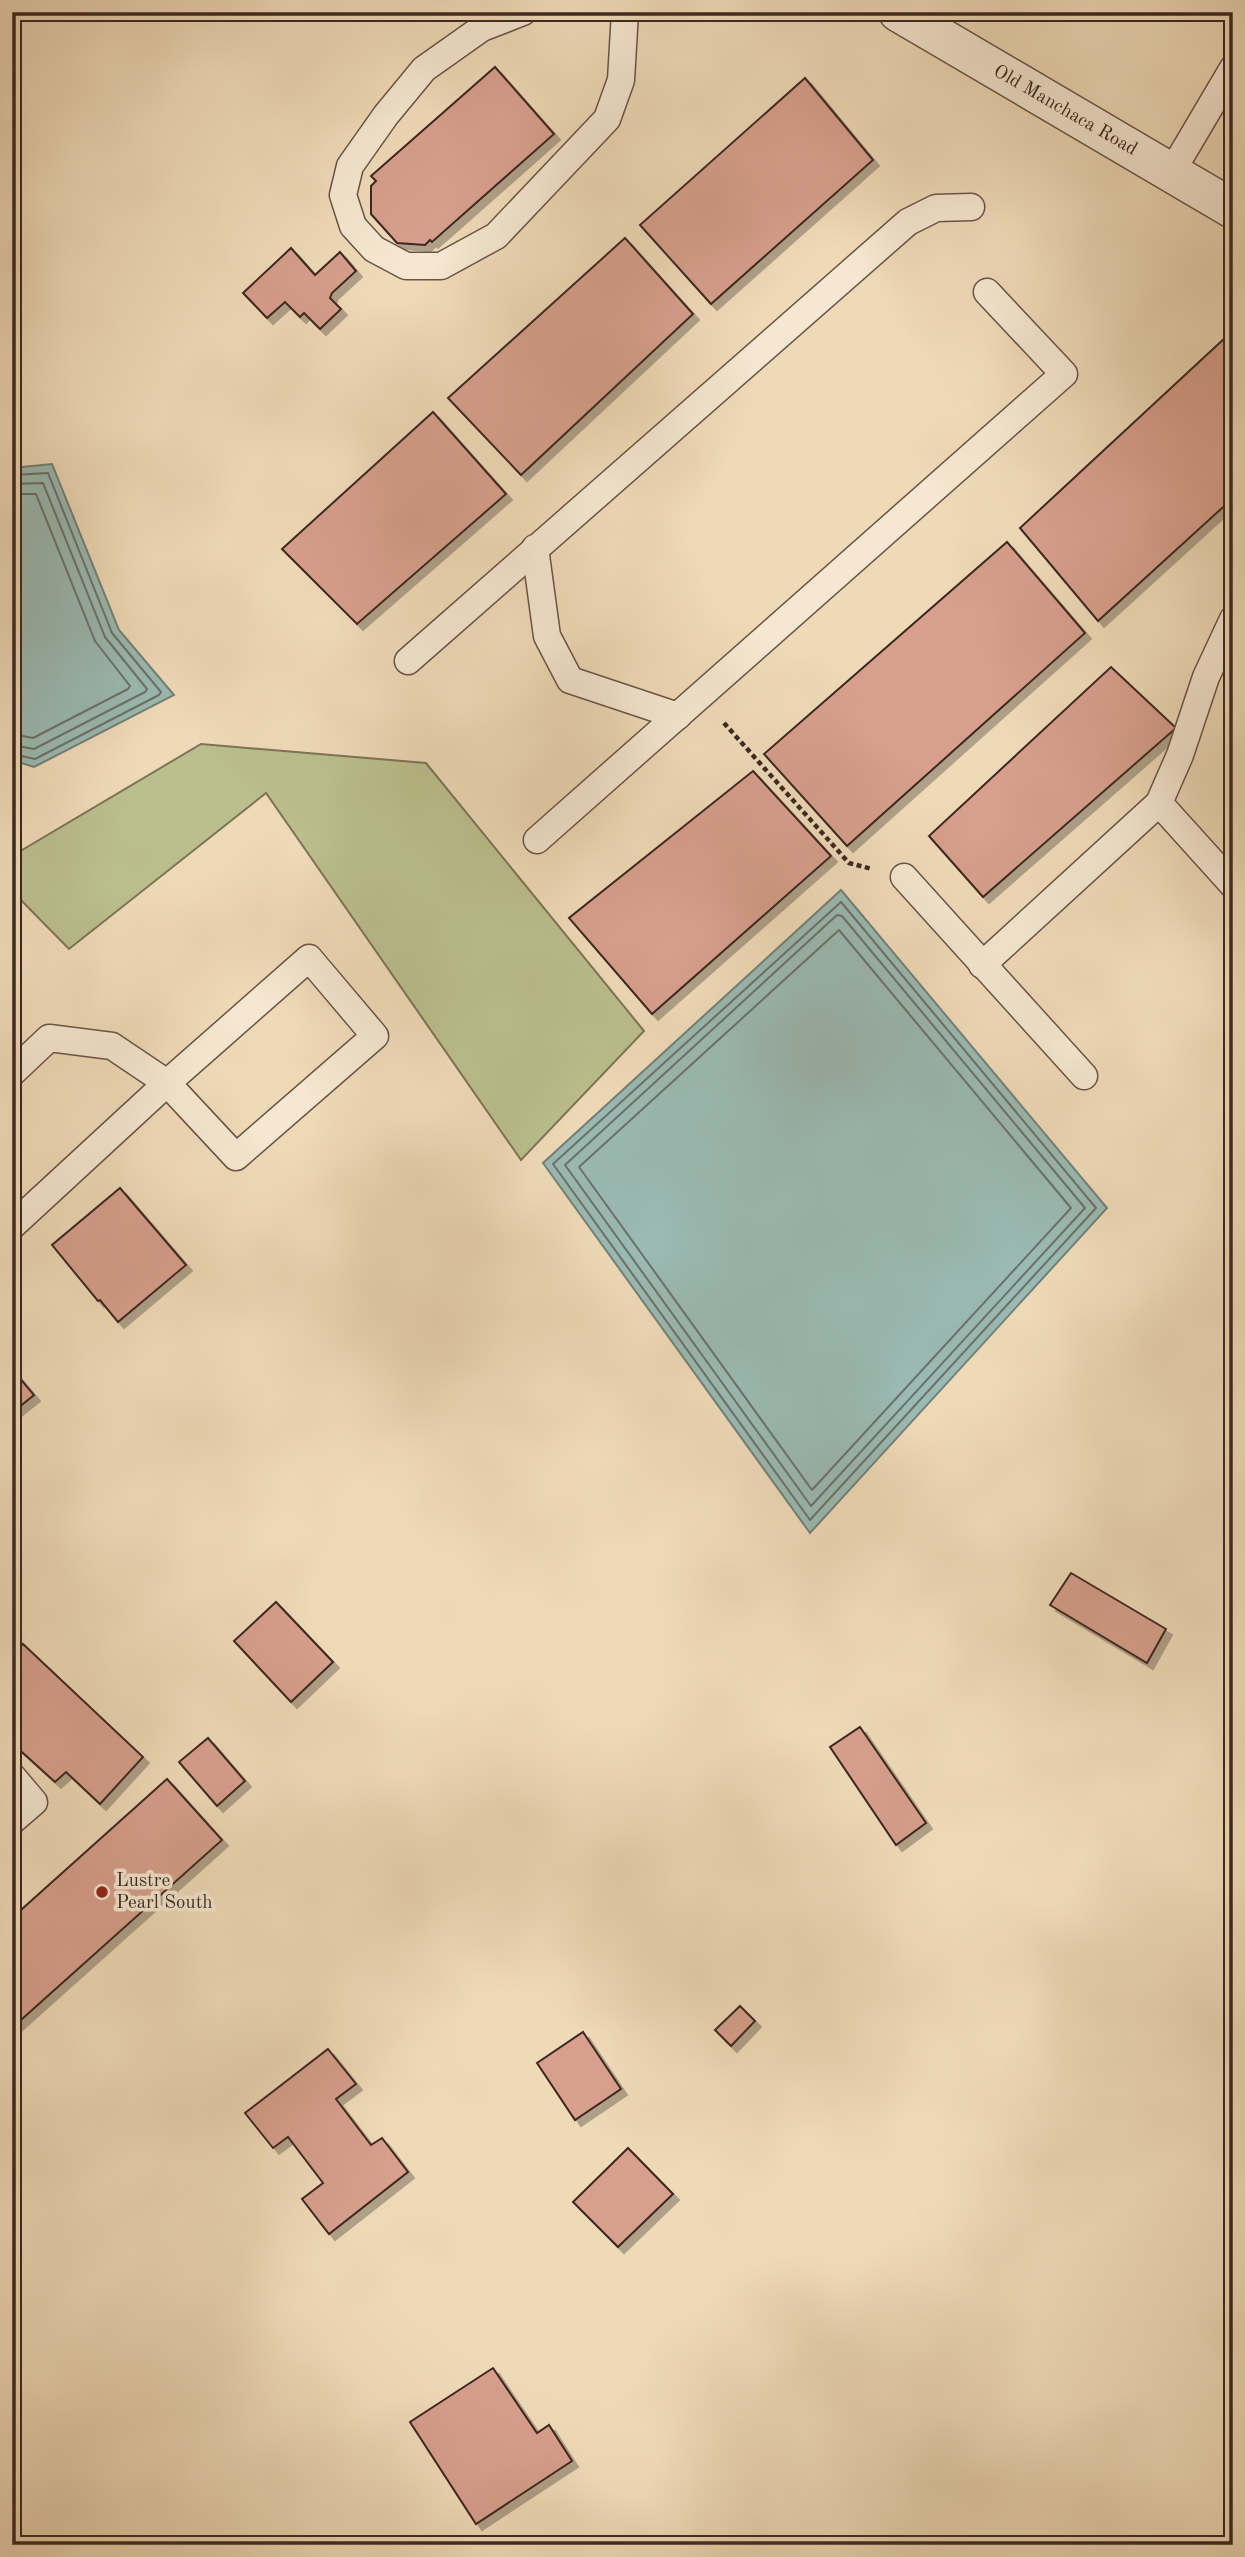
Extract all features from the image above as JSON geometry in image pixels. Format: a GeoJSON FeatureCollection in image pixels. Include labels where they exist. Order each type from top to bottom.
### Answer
{"type":"FeatureCollection","features":[{"type":"Feature","properties":{"kind":"street","name":"Old Manchaca Road"},"geometry":{"type":"LineString","coordinates":[[898,12],[1233,209]]}},
{"type":"Feature","properties":{"kind":"lane"},"geometry":{"type":"LineString","coordinates":[[523,12],[482,28],[424,69],[386,115],[350,166],[343,195],[353,226],[374,249],[406,265],[441,266],[496,236],[607,119],[621,80],[625,12]]}},
{"type":"Feature","properties":{"kind":"lane"},"geometry":{"type":"LineString","coordinates":[[1171,173],[1233,68]]}},
{"type":"Feature","properties":{"kind":"lane"},"geometry":{"type":"LineString","coordinates":[[408,661],[908,222],[936,208],[971,208]]}},
{"type":"Feature","properties":{"kind":"lane"},"geometry":{"type":"LineString","coordinates":[[537,840],[1064,374],[987,292]]}},
{"type":"Feature","properties":{"kind":"lane"},"geometry":{"type":"LineString","coordinates":[[535,548],[547,636],[570,680],[678,716]]}},
{"type":"Feature","properties":{"kind":"lane"},"geometry":{"type":"LineString","coordinates":[[982,965],[1159,803],[1180,755],[1206,677],[1233,620]]}},
{"type":"Feature","properties":{"kind":"lane"},"geometry":{"type":"LineString","coordinates":[[1159,803],[1233,885]]}},
{"type":"Feature","properties":{"kind":"lane"},"geometry":{"type":"LineString","coordinates":[[904,877],[1084,1076]]}},
{"type":"Feature","properties":{"kind":"lane"},"geometry":{"type":"LineString","coordinates":[[12,1073],[49,1038],[112,1046],[167,1083],[236,1157],[375,1035],[309,958],[167,1083],[12,1226]]}},
{"type":"Feature","properties":{"kind":"lane"},"geometry":{"type":"LineString","coordinates":[[12,1776],[34,1802],[12,1821]]}},
{"type":"Feature","properties":{"kind":"path"},"geometry":{"type":"LineString","coordinates":[[700,696],[849,863],[904,877]]}},
{"type":"Feature","properties":{"kind":"green space"},"geometry":{"type":"Polygon","coordinates":[[[201,744],[426,763],[644,1031],[521,1160],[266,793],[69,949],[12,891],[12,856],[201,744]]]}},
{"type":"Feature","properties":{"kind":"water"},"geometry":{"type":"Polygon","coordinates":[[[52,464],[119,630],[174,695],[34,767],[12,760],[12,468],[52,464]]]}},
{"type":"Feature","properties":{"kind":"water"},"geometry":{"type":"Polygon","coordinates":[[[841,890],[1107,1208],[810,1533],[543,1163],[841,890]]]}},
{"type":"Feature","properties":{"kind":"building"},"geometry":{"type":"Polygon","coordinates":[[[495,67],[554,134],[432,242],[430,240],[425,245],[397,243],[371,214],[371,186],[376,181],[371,176],[495,67]]]}},
{"type":"Feature","properties":{"kind":"building"},"geometry":{"type":"Polygon","coordinates":[[[805,78],[873,160],[711,304],[640,225],[805,78]]]}},
{"type":"Feature","properties":{"kind":"building"},"geometry":{"type":"Polygon","coordinates":[[[625,238],[693,314],[521,475],[448,398],[625,238]]]}},
{"type":"Feature","properties":{"kind":"building"},"geometry":{"type":"Polygon","coordinates":[[[291,248],[315,275],[340,252],[356,271],[332,293],[330,298],[341,309],[320,329],[304,313],[300,317],[285,302],[267,318],[243,293],[291,248]]]}},
{"type":"Feature","properties":{"kind":"building"},"geometry":{"type":"Polygon","coordinates":[[[1226,337],[1233,344],[1233,498],[1098,621],[1020,528],[1226,337]]]}},
{"type":"Feature","properties":{"kind":"building"},"geometry":{"type":"Polygon","coordinates":[[[433,412],[506,494],[357,624],[282,549],[433,412]]]}},
{"type":"Feature","properties":{"kind":"building"},"geometry":{"type":"Polygon","coordinates":[[[1007,542],[1085,633],[847,846],[764,754],[1007,542]]]}},
{"type":"Feature","properties":{"kind":"building"},"geometry":{"type":"Polygon","coordinates":[[[1111,667],[1176,728],[983,897],[929,836],[1111,667]]]}},
{"type":"Feature","properties":{"kind":"building"},"geometry":{"type":"Polygon","coordinates":[[[753,771],[831,856],[652,1014],[569,918],[753,771]]]}},
{"type":"Feature","properties":{"kind":"building"},"geometry":{"type":"Polygon","coordinates":[[[120,1188],[186,1265],[118,1322],[52,1245],[120,1188]]]}},
{"type":"Feature","properties":{"kind":"building"},"geometry":{"type":"Polygon","coordinates":[[[12,1369],[34,1395],[12,1413],[12,1369]]]}},
{"type":"Feature","properties":{"kind":"building"},"geometry":{"type":"Polygon","coordinates":[[[1071,1573],[1166,1629],[1147,1663],[1050,1605],[1071,1573]]]}},
{"type":"Feature","properties":{"kind":"building"},"geometry":{"type":"Polygon","coordinates":[[[276,1602],[333,1662],[291,1702],[234,1641],[276,1602]]]}},
{"type":"Feature","properties":{"kind":"building"},"geometry":{"type":"Polygon","coordinates":[[[23,1644],[143,1757],[100,1804],[66,1772],[55,1782],[12,1743],[12,1655],[23,1644]]]}},
{"type":"Feature","properties":{"kind":"building"},"geometry":{"type":"Polygon","coordinates":[[[860,1727],[926,1823],[896,1845],[830,1747],[860,1727]]]}},
{"type":"Feature","properties":{"kind":"building"},"geometry":{"type":"Polygon","coordinates":[[[208,1738],[245,1781],[217,1806],[179,1762],[208,1738]]]}},
{"type":"Feature","properties":{"kind":"building","name":"Lustre Pearl South"},"geometry":{"type":"Polygon","coordinates":[[[167,1779],[222,1840],[12,2028],[12,1918],[167,1779]]]}},
{"type":"Feature","properties":{"kind":"building"},"geometry":{"type":"Polygon","coordinates":[[[740,2006],[755,2021],[731,2046],[715,2030],[740,2006]]]}},
{"type":"Feature","properties":{"kind":"building"},"geometry":{"type":"Polygon","coordinates":[[[583,2032],[621,2089],[575,2120],[537,2063],[583,2032]]]}},
{"type":"Feature","properties":{"kind":"building"},"geometry":{"type":"Polygon","coordinates":[[[328,2049],[356,2084],[336,2099],[371,2145],[382,2138],[408,2172],[329,2234],[302,2199],[323,2183],[288,2137],[273,2148],[245,2113],[328,2049]]]}},
{"type":"Feature","properties":{"kind":"building"},"geometry":{"type":"Polygon","coordinates":[[[628,2148],[673,2194],[618,2247],[573,2202],[628,2148]]]}},
{"type":"Feature","properties":{"kind":"building"},"geometry":{"type":"Polygon","coordinates":[[[493,2368],[537,2433],[549,2425],[572,2461],[476,2524],[410,2422],[493,2368]]]}},
{"type":"Feature","properties":{"kind":"place","name":"Lustre Pearl South"},"geometry":{"type":"Point","coordinates":[102,1892]}}]}
